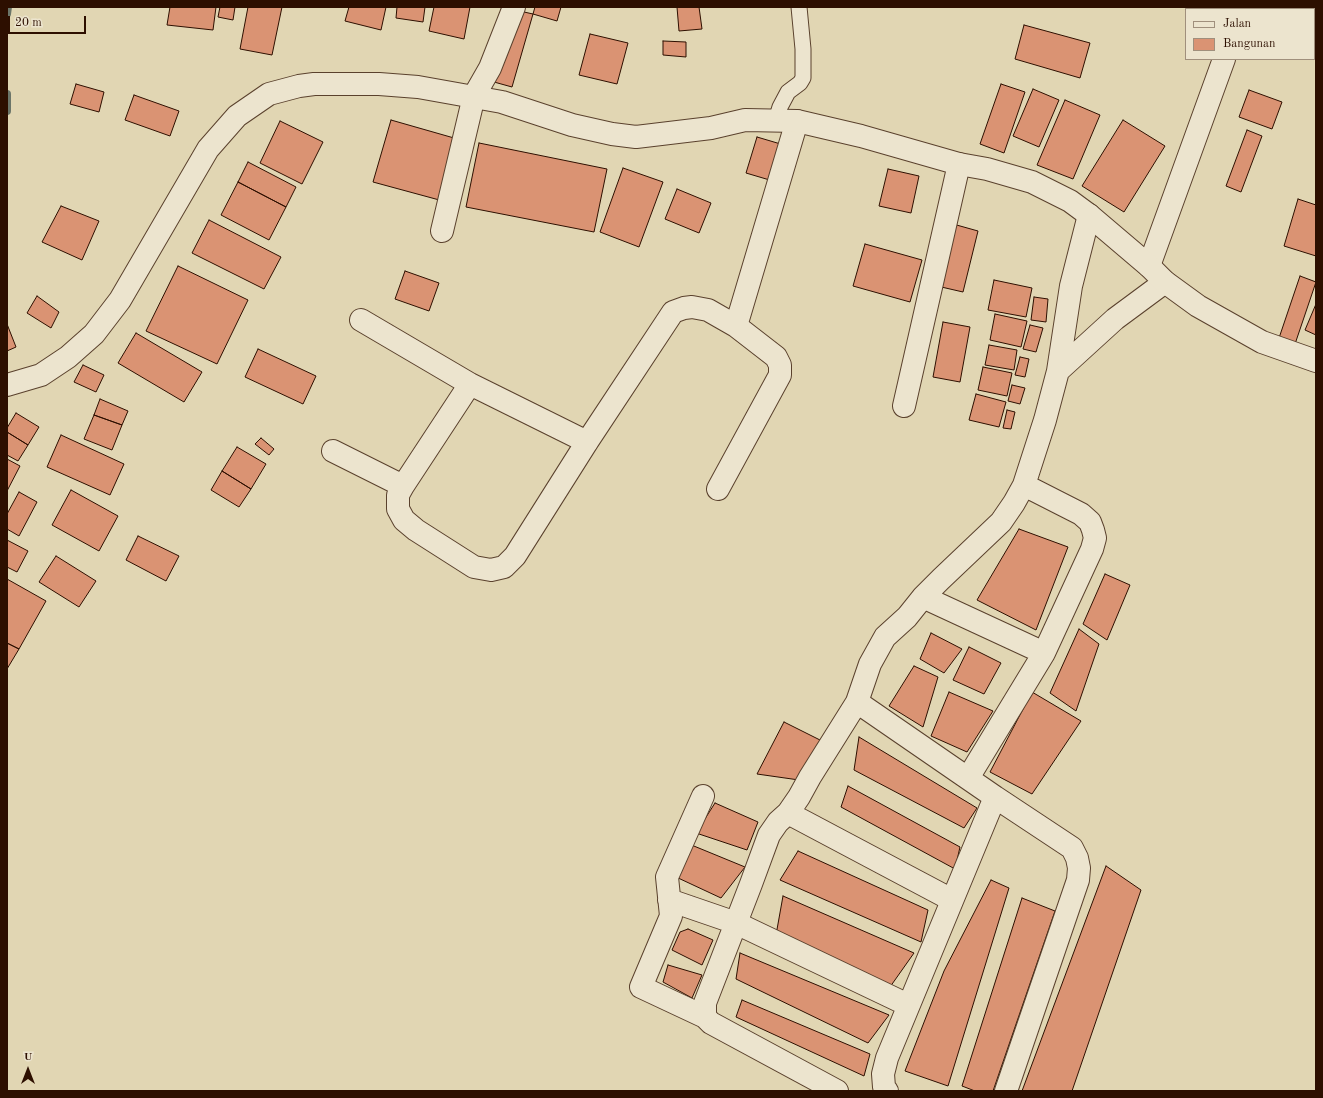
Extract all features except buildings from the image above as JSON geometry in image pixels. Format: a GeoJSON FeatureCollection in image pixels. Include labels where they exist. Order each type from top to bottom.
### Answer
{"type":"FeatureCollection","features":[{"type":"Feature","properties":{"kind":"street"},"geometry":{"type":"LineString","coordinates":[[442,231],[474,96],[490,68],[514,7]]}},
{"type":"Feature","properties":{"kind":"street"},"geometry":{"type":"LineString","coordinates":[[1150,266],[1224,60]]}},
{"type":"Feature","properties":{"kind":"street"},"geometry":{"type":"LineString","coordinates":[[7,385],[41,375],[68,358],[94,334],[120,300],[208,150],[237,116],[268,94],[299,86],[314,84],[379,84],[418,87],[474,96],[502,102],[572,125],[612,134],[636,137],[711,128],[746,120],[797,121],[861,136],[959,164],[987,168],[1032,182],[1070,201],[1150,266],[1165,282],[1198,306],[1262,342],[1316,361]]}},
{"type":"Feature","properties":{"kind":"street"},"geometry":{"type":"LineString","coordinates":[[736,326],[797,121]]}},
{"type":"Feature","properties":{"kind":"street"},"geometry":{"type":"LineString","coordinates":[[904,406],[959,164]]}},
{"type":"Feature","properties":{"kind":"street"},"geometry":{"type":"LineString","coordinates":[[705,1016],[705,1003],[769,834],[778,822],[788,813],[799,797],[857,702],[870,664],[885,637],[907,617],[940,579],[1001,522],[1024,485],[1045,420],[1058,371],[1071,286],[1089,215]]}},
{"type":"Feature","properties":{"kind":"street"},"geometry":{"type":"LineString","coordinates":[[1058,371],[1115,319],[1165,282]]}},
{"type":"Feature","properties":{"kind":"street"},"geometry":{"type":"LineString","coordinates":[[470,384],[403,486],[398,495],[398,509],[404,520],[416,530],[474,567],[491,570],[504,567],[515,556],[587,442],[673,312],[684,308],[692,307],[708,310],[736,326],[776,357],[780,365],[780,375],[718,489]]}},
{"type":"Feature","properties":{"kind":"street"},"geometry":{"type":"LineString","coordinates":[[361,320],[470,384],[587,442]]}},
{"type":"Feature","properties":{"kind":"street"},"geometry":{"type":"LineString","coordinates":[[333,451],[403,486]]}},
{"type":"Feature","properties":{"kind":"street"},"geometry":{"type":"LineString","coordinates":[[968,778],[1044,653],[1092,549],[1095,538],[1090,522],[1081,514],[1024,485]]}},
{"type":"Feature","properties":{"kind":"street"},"geometry":{"type":"LineString","coordinates":[[923,597],[1044,653]]}},
{"type":"Feature","properties":{"kind":"street"},"geometry":{"type":"LineString","coordinates":[[857,702],[1072,848],[1077,858],[1079,868],[1078,880],[1006,1091]]}},
{"type":"Feature","properties":{"kind":"street"},"geometry":{"type":"LineString","coordinates":[[703,796],[667,877],[671,916],[641,988],[705,1016],[711,1023],[837,1091]]}},
{"type":"Feature","properties":{"kind":"street"},"geometry":{"type":"LineString","coordinates":[[887,1091],[884,1087],[883,1074],[885,1063],[995,797]]}},
{"type":"Feature","properties":{"kind":"street"},"geometry":{"type":"LineString","coordinates":[[788,813],[952,900]]}},
{"type":"Feature","properties":{"kind":"street"},"geometry":{"type":"LineString","coordinates":[[670,900],[736,923],[908,1005]]}},
{"type":"Feature","properties":{"kind":"lane"},"geometry":{"type":"LineString","coordinates":[[776,120],[780,107],[788,92],[800,83],[803,78],[802,43],[798,7]]}},
{"type":"Feature","properties":{"kind":"waterway"},"geometry":{"type":"LineString","coordinates":[[7,14],[8,7]]}},
{"type":"Feature","properties":{"kind":"waterway"},"geometry":{"type":"LineString","coordinates":[[7,94],[7,111]]}}]}
